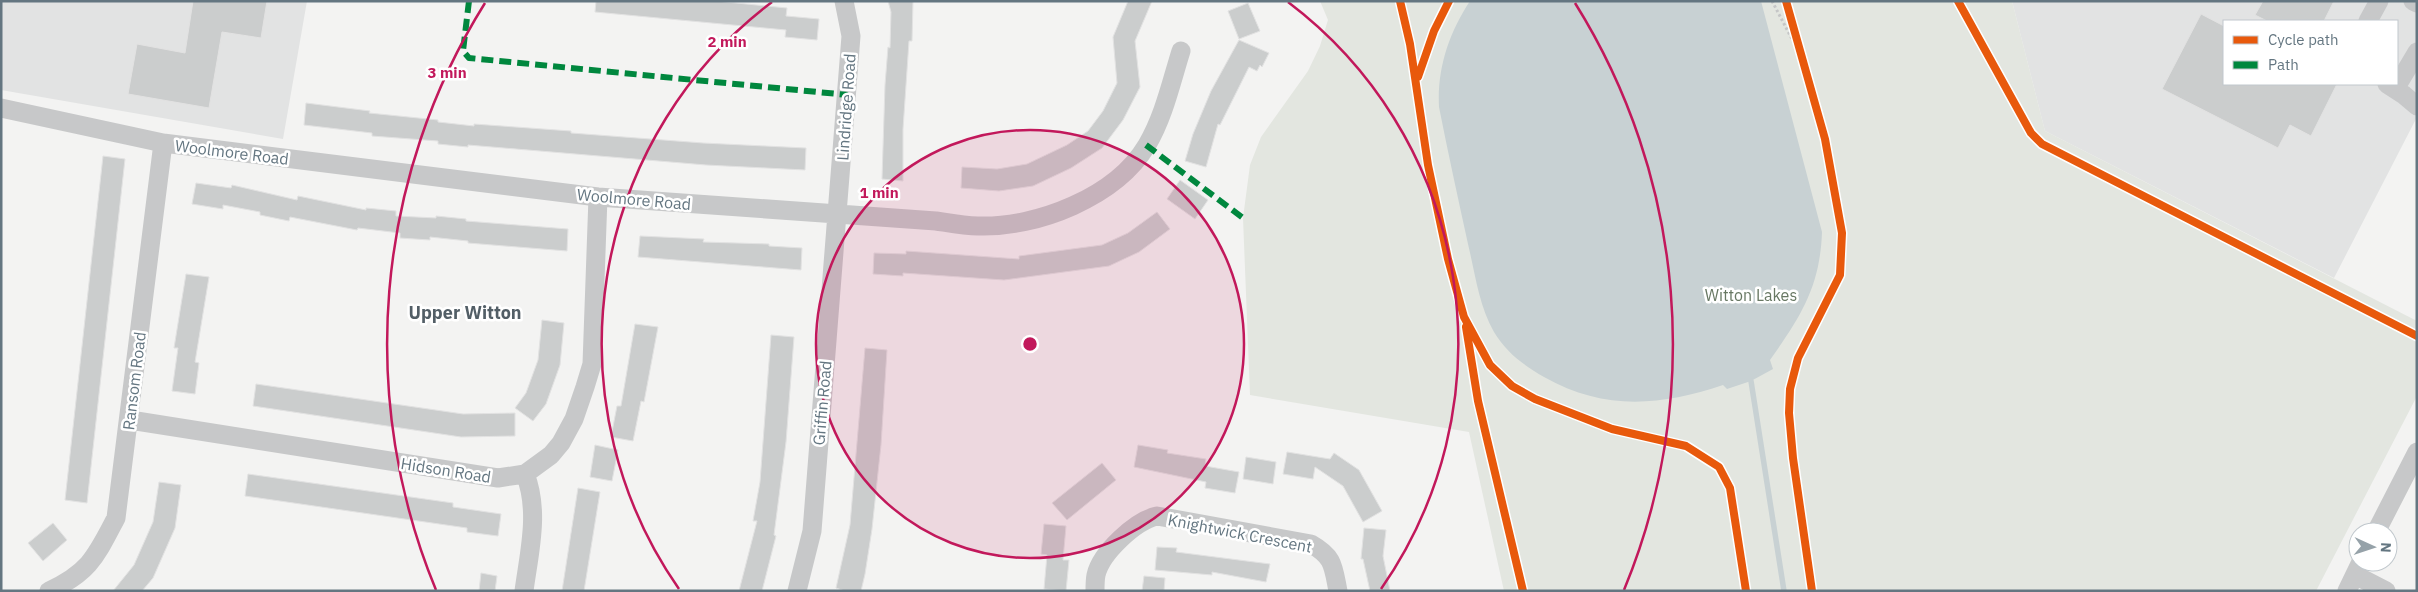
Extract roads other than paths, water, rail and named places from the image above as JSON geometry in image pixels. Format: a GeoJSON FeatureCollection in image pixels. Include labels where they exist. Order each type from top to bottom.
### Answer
{"type":"FeatureCollection","features":[{"type":"Feature","properties":{"kind":"street","name":"Lindridge Road"},"geometry":{"type":"LineString","coordinates":[[838,214],[852,36],[844,1]]}},
{"type":"Feature","properties":{"kind":"street"},"geometry":{"type":"LineString","coordinates":[[2369,20],[2379,1]]}},
{"type":"Feature","properties":{"kind":"street"},"geometry":{"type":"LineString","coordinates":[[2413,1],[2417,3]]}},
{"type":"Feature","properties":{"kind":"street","name":"Woolmore Road"},"geometry":{"type":"LineString","coordinates":[[1,108],[163,143],[598,198],[838,214],[978,226],[1004,224],[1046,216],[1101,192],[1117,180],[1146,145],[1161,117],[1181,51]]}},
{"type":"Feature","properties":{"kind":"street"},"geometry":{"type":"LineString","coordinates":[[2398,77],[2417,52]]}},
{"type":"Feature","properties":{"kind":"street"},"geometry":{"type":"LineString","coordinates":[[2391,86],[2417,106]]}},
{"type":"Feature","properties":{"kind":"street","name":"Ransom Road"},"geometry":{"type":"LineString","coordinates":[[49,591],[65,584],[88,568],[116,518],[130,420],[163,143]]}},
{"type":"Feature","properties":{"kind":"street","name":"Hidson Road"},"geometry":{"type":"LineString","coordinates":[[130,420],[498,478],[525,474],[540,466],[561,443],[574,419],[592,364],[598,198]]}},
{"type":"Feature","properties":{"kind":"street","name":"Griffin Road"},"geometry":{"type":"LineString","coordinates":[[797,591],[812,531],[838,214]]}},
{"type":"Feature","properties":{"kind":"street"},"geometry":{"type":"LineString","coordinates":[[2381,522],[2417,452]]}},
{"type":"Feature","properties":{"kind":"street"},"geometry":{"type":"LineString","coordinates":[[524,591],[534,510],[531,489],[525,474]]}},
{"type":"Feature","properties":{"kind":"street","name":"Knightwick Crescent"},"geometry":{"type":"LineString","coordinates":[[1094,591],[1096,574],[1110,549],[1138,524],[1148,518],[1157,516],[1311,544],[1324,552],[1333,562],[1338,591]]}},
{"type":"Feature","properties":{"kind":"street"},"geometry":{"type":"LineString","coordinates":[[2354,576],[2386,591]]}},
{"type":"Feature","properties":{"kind":"waterway"},"geometry":{"type":"LineString","coordinates":[[1751,381],[1784,591]]}},
{"type":"Feature","properties":{"kind":"district","name":"Upper Witton"},"geometry":{"type":"Point","coordinates":[465,312]}},
{"type":"Feature","properties":{"kind":"park label","name":"Witton Lakes"},"geometry":{"type":"Point","coordinates":[1751,295]}}]}
